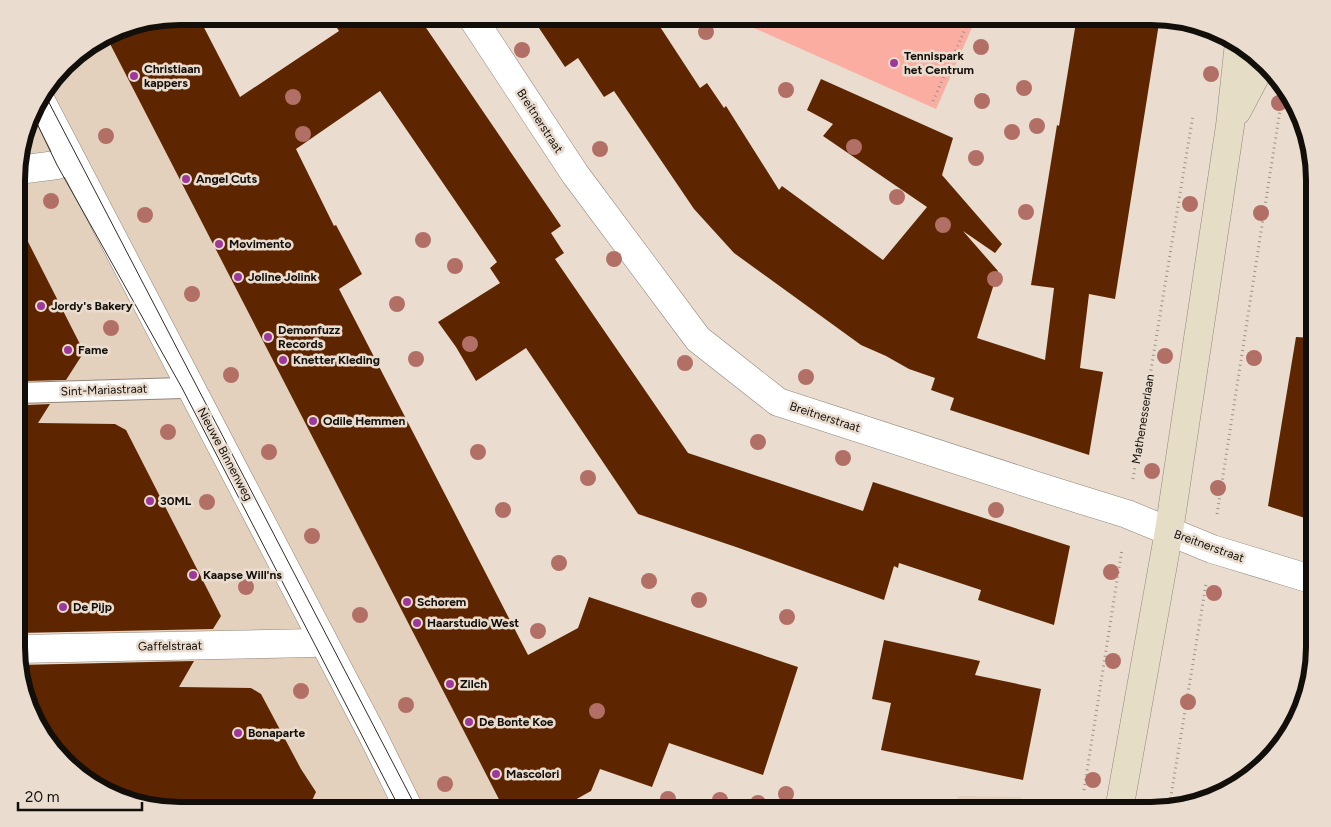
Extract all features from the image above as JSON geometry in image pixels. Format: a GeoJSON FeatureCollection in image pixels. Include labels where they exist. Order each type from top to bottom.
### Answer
{"type":"FeatureCollection","features":[{"type":"Feature","properties":{"kind":"street","name":"Breitnerstraat"},"geometry":{"type":"LineString","coordinates":[[477,25],[575,174],[698,339],[778,402],[1127,514],[1212,549],[1306,578]]}},
{"type":"Feature","properties":{"kind":"street"},"geometry":{"type":"LineString","coordinates":[[1120,802],[1169,531],[1230,126],[1238,52]]}},
{"type":"Feature","properties":{"kind":"street"},"geometry":{"type":"LineString","coordinates":[[1230,126],[1258,69]]}},
{"type":"Feature","properties":{"kind":"street","name":"Nieuwe Binnenweg"},"geometry":{"type":"LineString","coordinates":[[44,107],[372,734],[406,802]]}},
{"type":"Feature","properties":{"kind":"street"},"geometry":{"type":"LineString","coordinates":[[26,169],[57,165],[70,159]]}},
{"type":"Feature","properties":{"kind":"street","name":"Gaffelstraat"},"geometry":{"type":"LineString","coordinates":[[25,649],[313,643],[322,639]]}},
{"type":"Feature","properties":{"kind":"lane","name":"Sint-Mariastraat"},"geometry":{"type":"LineString","coordinates":[[25,393],[182,388],[189,384]]}},
{"type":"Feature","properties":{"kind":"path"},"geometry":{"type":"LineString","coordinates":[[933,101],[967,25]]}},
{"type":"Feature","properties":{"kind":"path","name":"Mathenesserlaan"},"geometry":{"type":"LineString","coordinates":[[1083,791],[1194,106]]}},
{"type":"Feature","properties":{"kind":"path"},"geometry":{"type":"LineString","coordinates":[[1170,801],[1212,549],[1280,108]]}},
{"type":"Feature","properties":{"kind":"shaded area"},"geometry":{"type":"Polygon","coordinates":[[[170,25],[185,25],[438,481],[595,783],[591,791],[571,802],[247,802],[106,625],[25,415],[26,160],[33,130],[46,103],[64,78],[78,64],[94,51],[112,41],[140,30],[170,25]]]}},
{"type":"Feature","properties":{"kind":"shaded area","name":"Tennispark het Centrum"},"geometry":{"type":"Polygon","coordinates":[[[747,25],[973,25],[936,109],[747,25]]]}},
{"type":"Feature","properties":{"kind":"shaded area"},"geometry":{"type":"Polygon","coordinates":[[[958,796],[1020,797],[1026,802],[956,802],[958,796]]]}},
{"type":"Feature","properties":{"kind":"building"},"geometry":{"type":"Polygon","coordinates":[[[170,25],[203,25],[240,97],[339,31],[335,25],[424,25],[561,226],[551,233],[564,253],[555,259],[688,453],[863,511],[873,482],[1070,546],[1054,625],[978,600],[981,590],[899,563],[898,568],[894,566],[884,600],[638,514],[526,348],[476,381],[456,347],[438,322],[500,283],[490,268],[497,262],[380,91],[296,149],[334,226],[336,225],[362,274],[339,289],[528,655],[578,628],[589,597],[798,667],[763,775],[669,743],[652,787],[600,769],[591,791],[571,802],[500,802],[109,42],[112,41],[150,28],[170,25]]]}},
{"type":"Feature","properties":{"kind":"building"},"geometry":{"type":"Polygon","coordinates":[[[537,25],[659,25],[700,88],[707,83],[724,108],[726,106],[779,190],[782,186],[883,260],[927,207],[823,136],[833,124],[807,110],[821,79],[953,138],[942,175],[1002,244],[995,253],[963,231],[998,271],[977,338],[1045,360],[1054,288],[1031,285],[1076,25],[1159,25],[1115,299],[1089,294],[1080,368],[1103,372],[1089,455],[950,410],[954,398],[931,390],[935,378],[909,369],[861,345],[734,253],[694,209],[614,91],[604,97],[578,58],[565,67],[537,25]]]}},
{"type":"Feature","properties":{"kind":"building"},"geometry":{"type":"Polygon","coordinates":[[[25,236],[84,352],[66,380],[27,381],[27,363],[25,363],[25,236]]]}},
{"type":"Feature","properties":{"kind":"building"},"geometry":{"type":"Polygon","coordinates":[[[1296,337],[1306,338],[1306,518],[1268,506],[1296,337]]]}},
{"type":"Feature","properties":{"kind":"building"},"geometry":{"type":"Polygon","coordinates":[[[50,404],[38,423],[115,424],[126,430],[221,616],[213,629],[25,633],[25,551],[28,551],[27,405],[50,404]]]}},
{"type":"Feature","properties":{"kind":"building"},"geometry":{"type":"Polygon","coordinates":[[[884,640],[980,661],[975,675],[1041,689],[1023,780],[881,750],[891,703],[872,699],[884,640]]]}},
{"type":"Feature","properties":{"kind":"building"},"geometry":{"type":"Polygon","coordinates":[[[194,661],[179,687],[251,688],[261,694],[301,769],[316,792],[311,802],[180,802],[140,797],[121,790],[94,776],[78,763],[51,733],[41,715],[30,687],[26,665],[194,661]]]}},
{"type":"Feature","properties":{"kind":"tram line"},"geometry":{"type":"LineString","coordinates":[[48,100],[413,802]]}},
{"type":"Feature","properties":{"kind":"tram line"},"geometry":{"type":"LineString","coordinates":[[36,122],[57,165],[182,388],[396,802]]}},
{"type":"Feature","properties":{"kind":"place","name":"Tennispark het Centrum"},"geometry":{"type":"Point","coordinates":[894,63]}},
{"type":"Feature","properties":{"kind":"place","name":"Christiaan kappers"},"geometry":{"type":"Point","coordinates":[134,76]}},
{"type":"Feature","properties":{"kind":"place","name":"Angel Cuts"},"geometry":{"type":"Point","coordinates":[186,179]}},
{"type":"Feature","properties":{"kind":"place","name":"Movimento"},"geometry":{"type":"Point","coordinates":[219,244]}},
{"type":"Feature","properties":{"kind":"place","name":"Joline Jolink"},"geometry":{"type":"Point","coordinates":[238,277]}},
{"type":"Feature","properties":{"kind":"place","name":"Jordy's Bakery"},"geometry":{"type":"Point","coordinates":[41,306]}},
{"type":"Feature","properties":{"kind":"place","name":"Demonfuzz Records"},"geometry":{"type":"Point","coordinates":[268,337]}},
{"type":"Feature","properties":{"kind":"place","name":"Fame"},"geometry":{"type":"Point","coordinates":[68,350]}},
{"type":"Feature","properties":{"kind":"place","name":"Knetter Kleding"},"geometry":{"type":"Point","coordinates":[283,360]}},
{"type":"Feature","properties":{"kind":"place","name":"Odile Hemmen"},"geometry":{"type":"Point","coordinates":[313,421]}},
{"type":"Feature","properties":{"kind":"place","name":"30ML"},"geometry":{"type":"Point","coordinates":[150,501]}},
{"type":"Feature","properties":{"kind":"place","name":"Kaapse Will'ns"},"geometry":{"type":"Point","coordinates":[193,575]}},
{"type":"Feature","properties":{"kind":"place","name":"Schorem"},"geometry":{"type":"Point","coordinates":[407,602]}},
{"type":"Feature","properties":{"kind":"place","name":"De Pijp"},"geometry":{"type":"Point","coordinates":[63,607]}},
{"type":"Feature","properties":{"kind":"place","name":"Haarstudio West"},"geometry":{"type":"Point","coordinates":[417,623]}},
{"type":"Feature","properties":{"kind":"place","name":"Zilch"},"geometry":{"type":"Point","coordinates":[450,684]}},
{"type":"Feature","properties":{"kind":"place","name":"De Bonte Koe"},"geometry":{"type":"Point","coordinates":[469,722]}},
{"type":"Feature","properties":{"kind":"place","name":"Bonaparte"},"geometry":{"type":"Point","coordinates":[238,733]}},
{"type":"Feature","properties":{"kind":"place","name":"Mascolori"},"geometry":{"type":"Point","coordinates":[496,774]}}]}
